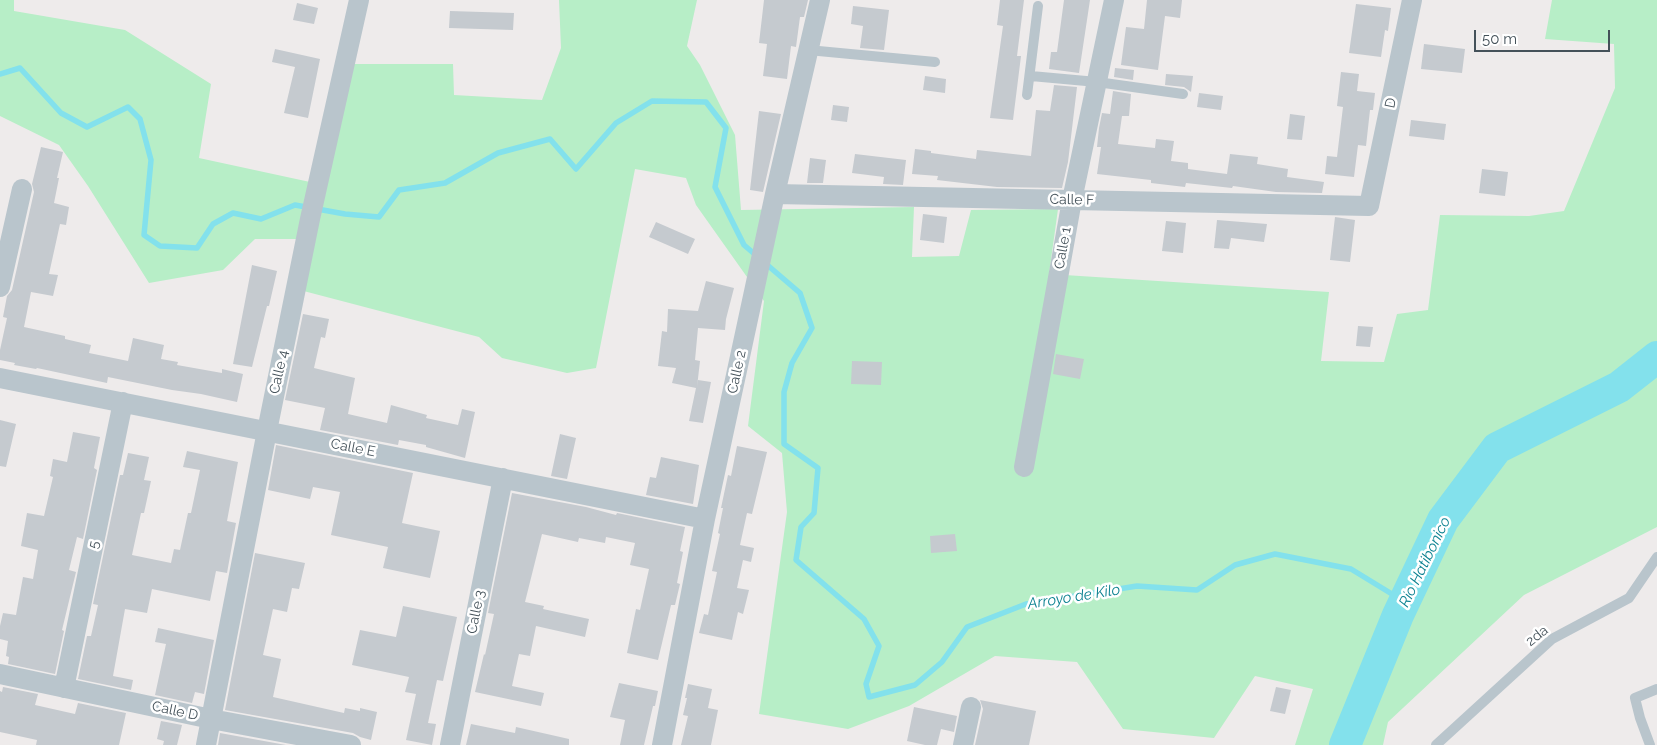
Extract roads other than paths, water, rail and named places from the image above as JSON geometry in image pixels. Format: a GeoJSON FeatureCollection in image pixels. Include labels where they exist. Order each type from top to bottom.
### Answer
{"type":"FeatureCollection","features":[{"type":"Feature","properties":{"kind":"street","name":"Calle 4"},"geometry":{"type":"LineString","coordinates":[[206,745],[310,219],[359,0]]}},
{"type":"Feature","properties":{"kind":"street","name":"Calle 2"},"geometry":{"type":"LineString","coordinates":[[662,745],[705,519],[775,194],[820,0]]}},
{"type":"Feature","properties":{"kind":"street","name":"Calle 1"},"geometry":{"type":"LineString","coordinates":[[1024,467],[1072,200],[1114,0]]}},
{"type":"Feature","properties":{"kind":"street","name":"D"},"geometry":{"type":"LineString","coordinates":[[1369,206],[1412,0]]}},
{"type":"Feature","properties":{"kind":"street"},"geometry":{"type":"LineString","coordinates":[[0,287],[22,189]]}},
{"type":"Feature","properties":{"kind":"street","name":"Calle F"},"geometry":{"type":"LineString","coordinates":[[775,194],[1369,206]]}},
{"type":"Feature","properties":{"kind":"street","name":"Calle E"},"geometry":{"type":"LineString","coordinates":[[0,378],[705,519]]}},
{"type":"Feature","properties":{"kind":"street","name":"5"},"geometry":{"type":"LineString","coordinates":[[64,688],[123,402]]}},
{"type":"Feature","properties":{"kind":"street","name":"Calle 3"},"geometry":{"type":"LineString","coordinates":[[450,745],[503,478]]}},
{"type":"Feature","properties":{"kind":"street","name":"Calle D"},"geometry":{"type":"LineString","coordinates":[[0,674],[351,745]]}},
{"type":"Feature","properties":{"kind":"street"},"geometry":{"type":"LineString","coordinates":[[963,745],[971,707]]}},
{"type":"Feature","properties":{"kind":"lane"},"geometry":{"type":"LineString","coordinates":[[1027,95],[1038,6]]}},
{"type":"Feature","properties":{"kind":"lane"},"geometry":{"type":"LineString","coordinates":[[808,50],[935,62]]}},
{"type":"Feature","properties":{"kind":"lane"},"geometry":{"type":"LineString","coordinates":[[1030,76],[1097,82],[1183,94]]}},
{"type":"Feature","properties":{"kind":"lane","name":"2da"},"geometry":{"type":"LineString","coordinates":[[1436,745],[1552,639],[1629,598],[1657,557]]}},
{"type":"Feature","properties":{"kind":"lane"},"geometry":{"type":"LineString","coordinates":[[1650,745],[1635,698],[1657,690]]}},
{"type":"Feature","properties":{"kind":"waterway","name":"Arroyo de Kilo"},"geometry":{"type":"LineString","coordinates":[[0,74],[20,68],[61,113],[87,127],[128,107],[140,119],[151,160],[144,235],[160,246],[197,248],[213,224],[233,213],[261,219],[295,205],[345,214],[379,217],[399,190],[445,183],[498,153],[550,139],[576,169],[616,123],[652,101],[706,102],[726,128],[715,187],[744,245],[758,257]]}},
{"type":"Feature","properties":{"kind":"waterway","name":"Arroyo de Kilo"},"geometry":{"type":"LineString","coordinates":[[765,263],[800,293],[812,328],[792,363],[784,392],[784,444],[818,468],[814,513],[801,527],[796,560],[864,619],[879,646],[866,684],[869,697],[915,685],[942,662],[967,627],[1026,604],[1137,586],[1197,590],[1235,565],[1275,554],[1351,569],[1405,602]]}},
{"type":"Feature","properties":{"kind":"waterway","name":"Río Hatibonico"},"geometry":{"type":"LineString","coordinates":[[1345,745],[1398,615],[1443,520],[1497,448],[1619,387],[1657,357]]}}]}
